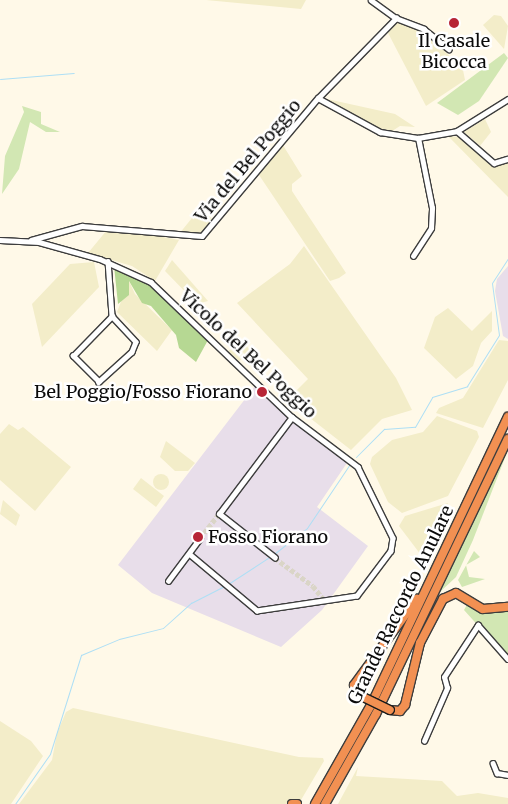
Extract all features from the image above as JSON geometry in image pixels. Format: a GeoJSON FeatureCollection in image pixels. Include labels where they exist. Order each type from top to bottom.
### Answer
{"type":"FeatureCollection","features":[{"type":"Feature","properties":{"kind":"highway","name":"Grande Raccordo Anulare"},"geometry":{"type":"LineString","coordinates":[[316,804],[371,705],[508,416]]}},
{"type":"Feature","properties":{"kind":"highway","name":"Grande Raccordo Anulare"},"geometry":{"type":"LineString","coordinates":[[325,804],[376,714],[508,439]]}},
{"type":"Feature","properties":{"kind":"highway"},"geometry":{"type":"LineString","coordinates":[[437,566],[401,625],[354,685],[361,696],[390,710],[400,710],[405,705],[420,643],[443,599],[456,593],[483,609],[508,607]]}},
{"type":"Feature","properties":{"kind":"highway"},"geometry":{"type":"LineString","coordinates":[[292,804],[297,804]]}},
{"type":"Feature","properties":{"kind":"street"},"geometry":{"type":"LineString","coordinates":[[371,0],[396,18],[424,29],[448,49]]}},
{"type":"Feature","properties":{"kind":"street"},"geometry":{"type":"LineString","coordinates":[[318,98],[396,18]]}},
{"type":"Feature","properties":{"kind":"street","name":"Via del Bel Poggio"},"geometry":{"type":"LineString","coordinates":[[30,240],[82,226],[202,236],[318,98],[380,132],[418,138],[457,131],[508,99]]}},
{"type":"Feature","properties":{"kind":"street"},"geometry":{"type":"LineString","coordinates":[[457,131],[494,163],[507,160]]}},
{"type":"Feature","properties":{"kind":"street"},"geometry":{"type":"LineString","coordinates":[[413,256],[431,228],[431,215],[418,138]]}},
{"type":"Feature","properties":{"kind":"street","name":"Vicolo del Bel Poggio"},"geometry":{"type":"LineString","coordinates":[[0,240],[30,240],[108,261],[151,282],[292,417],[358,467],[392,530],[392,551],[356,596],[257,611],[190,555]]}},
{"type":"Feature","properties":{"kind":"street"},"geometry":{"type":"LineString","coordinates":[[108,261],[112,316],[136,344],[99,382],[73,356],[112,316]]}},
{"type":"Feature","properties":{"kind":"street"},"geometry":{"type":"LineString","coordinates":[[275,558],[219,514],[292,417]]}},
{"type":"Feature","properties":{"kind":"street"},"geometry":{"type":"LineString","coordinates":[[168,581],[190,555],[200,538]]}},
{"type":"Feature","properties":{"kind":"street"},"geometry":{"type":"LineString","coordinates":[[424,741],[448,688],[444,677],[478,625],[508,659]]}},
{"type":"Feature","properties":{"kind":"street"},"geometry":{"type":"LineString","coordinates":[[493,763],[497,773],[508,775]]}},
{"type":"Feature","properties":{"kind":"shaded area"},"geometry":{"type":"Polygon","coordinates":[[[206,0],[306,0],[301,9],[206,0]]]}},
{"type":"Feature","properties":{"kind":"shaded area"},"geometry":{"type":"Polygon","coordinates":[[[494,15],[501,16],[508,26],[504,49],[483,25],[494,15]]]}},
{"type":"Feature","properties":{"kind":"shaded area"},"geometry":{"type":"Polygon","coordinates":[[[401,20],[431,37],[463,70],[465,80],[426,106],[387,31],[401,20]]]}},
{"type":"Feature","properties":{"kind":"shaded area"},"geometry":{"type":"Polygon","coordinates":[[[327,99],[395,114],[415,127],[400,126],[389,133],[323,100],[327,99]]]}},
{"type":"Feature","properties":{"kind":"shaded area"},"geometry":{"type":"Polygon","coordinates":[[[485,119],[491,132],[480,146],[464,132],[485,119]]]}},
{"type":"Feature","properties":{"kind":"shaded area"},"geometry":{"type":"Polygon","coordinates":[[[448,136],[461,137],[493,165],[508,161],[508,197],[448,136]]]}},
{"type":"Feature","properties":{"kind":"shaded area"},"geometry":{"type":"Polygon","coordinates":[[[281,142],[302,176],[292,184],[292,191],[346,273],[339,278],[330,281],[257,172],[281,142]]]}},
{"type":"Feature","properties":{"kind":"shaded area"},"geometry":{"type":"Polygon","coordinates":[[[201,207],[213,220],[202,233],[179,234],[201,207]]]}},
{"type":"Feature","properties":{"kind":"shaded area"},"geometry":{"type":"Polygon","coordinates":[[[107,230],[179,240],[155,281],[132,266],[88,253],[107,230]]]}},
{"type":"Feature","properties":{"kind":"shaded area"},"geometry":{"type":"Polygon","coordinates":[[[304,246],[396,378],[412,410],[382,419],[351,450],[287,400],[308,379],[237,303],[290,264],[304,246]]]}},
{"type":"Feature","properties":{"kind":"shaded area"},"geometry":{"type":"Polygon","coordinates":[[[172,260],[208,301],[197,304],[165,271],[172,260]]]}},
{"type":"Feature","properties":{"kind":"shaded area"},"geometry":{"type":"Polygon","coordinates":[[[94,262],[99,287],[42,347],[32,304],[70,264],[94,262]]]}},
{"type":"Feature","properties":{"kind":"shaded area"},"geometry":{"type":"Polygon","coordinates":[[[508,266],[508,339],[503,336],[495,291],[497,279],[508,266]]]}},
{"type":"Feature","properties":{"kind":"shaded area"},"geometry":{"type":"Polygon","coordinates":[[[129,281],[135,294],[172,330],[157,351],[117,312],[129,281]]]}},
{"type":"Feature","properties":{"kind":"shaded area"},"geometry":{"type":"Polygon","coordinates":[[[448,308],[472,331],[492,311],[492,331],[481,343],[473,366],[456,379],[424,348],[435,317],[448,308]]]}},
{"type":"Feature","properties":{"kind":"shaded area"},"geometry":{"type":"Polygon","coordinates":[[[499,340],[508,341],[508,380],[483,428],[436,413],[439,408],[463,398],[499,340]]]}},
{"type":"Feature","properties":{"kind":"shaded area"},"geometry":{"type":"Polygon","coordinates":[[[242,342],[253,352],[239,361],[228,351],[242,342]]]}},
{"type":"Feature","properties":{"kind":"shaded area"},"geometry":{"type":"Polygon","coordinates":[[[255,386],[347,463],[317,507],[368,546],[322,610],[281,647],[152,593],[118,565],[255,386]]]}},
{"type":"Feature","properties":{"kind":"shaded area"},"geometry":{"type":"Polygon","coordinates":[[[437,416],[477,431],[479,437],[448,496],[402,513],[388,502],[370,464],[372,457],[392,440],[423,432],[437,416]]]}},
{"type":"Feature","properties":{"kind":"shaded area"},"geometry":{"type":"Polygon","coordinates":[[[9,424],[18,430],[23,427],[71,467],[35,511],[0,480],[0,434],[9,424]]]}},
{"type":"Feature","properties":{"kind":"shaded area"},"geometry":{"type":"Polygon","coordinates":[[[166,441],[195,463],[188,471],[175,471],[160,457],[166,441]]]}},
{"type":"Feature","properties":{"kind":"shaded area"},"geometry":{"type":"Polygon","coordinates":[[[161,474],[167,476],[169,482],[167,488],[161,490],[155,488],[153,482],[155,476],[161,474]]]}},
{"type":"Feature","properties":{"kind":"shaded area"},"geometry":{"type":"Polygon","coordinates":[[[141,478],[164,496],[156,507],[133,489],[141,478]]]}},
{"type":"Feature","properties":{"kind":"shaded area"},"geometry":{"type":"Polygon","coordinates":[[[3,500],[20,515],[16,526],[0,514],[3,500]]]}},
{"type":"Feature","properties":{"kind":"shaded area"},"geometry":{"type":"Polygon","coordinates":[[[448,503],[425,555],[421,555],[399,526],[405,516],[448,503]]]}},
{"type":"Feature","properties":{"kind":"shaded area"},"geometry":{"type":"Polygon","coordinates":[[[73,708],[299,757],[323,758],[324,761],[301,800],[286,804],[19,804],[52,760],[57,733],[66,712],[73,708]]]}},
{"type":"Feature","properties":{"kind":"shaded area"},"geometry":{"type":"Polygon","coordinates":[[[0,721],[31,741],[43,756],[11,804],[0,804],[0,721]]]}},
{"type":"Feature","properties":{"kind":"shaded area"},"geometry":{"type":"Polygon","coordinates":[[[358,767],[356,776],[442,781],[457,796],[478,793],[508,798],[508,804],[338,804],[358,767]]]}},
{"type":"Feature","properties":{"kind":"green space"},"geometry":{"type":"Polygon","coordinates":[[[504,53],[508,58],[479,101],[458,115],[437,103],[504,53]]]}},
{"type":"Feature","properties":{"kind":"green space"},"geometry":{"type":"Polygon","coordinates":[[[22,106],[41,112],[41,124],[60,132],[46,132],[30,122],[19,169],[2,194],[5,156],[24,112],[22,106]]]}},
{"type":"Feature","properties":{"kind":"green space"},"geometry":{"type":"Polygon","coordinates":[[[114,266],[157,289],[208,340],[196,362],[179,348],[176,335],[151,306],[142,303],[129,281],[129,295],[118,304],[114,266]]]}},
{"type":"Feature","properties":{"kind":"green space"},"geometry":{"type":"Polygon","coordinates":[[[508,450],[473,540],[456,577],[440,592],[508,450]]]}},
{"type":"Feature","properties":{"kind":"green space"},"geometry":{"type":"Polygon","coordinates":[[[474,551],[480,557],[466,565],[474,551]]]}},
{"type":"Feature","properties":{"kind":"green space"},"geometry":{"type":"Polygon","coordinates":[[[466,565],[469,577],[485,579],[462,587],[458,580],[466,565]]]}},
{"type":"Feature","properties":{"kind":"green space"},"geometry":{"type":"Polygon","coordinates":[[[469,601],[479,607],[508,607],[508,659],[464,610],[469,601]]]}},
{"type":"Feature","properties":{"kind":"waterway"},"geometry":{"type":"LineString","coordinates":[[0,79],[74,73]]}},
{"type":"Feature","properties":{"kind":"waterway"},"geometry":{"type":"LineString","coordinates":[[508,229],[508,239]]}},
{"type":"Feature","properties":{"kind":"waterway"},"geometry":{"type":"LineString","coordinates":[[356,457],[384,429],[415,427],[432,397],[467,386],[499,335],[492,283],[508,258]]}},
{"type":"Feature","properties":{"kind":"waterway"},"geometry":{"type":"LineString","coordinates":[[274,554],[307,528],[350,464]]}},
{"type":"Feature","properties":{"kind":"waterway"},"geometry":{"type":"LineString","coordinates":[[228,584],[271,556]]}},
{"type":"Feature","properties":{"kind":"waterway"},"geometry":{"type":"LineString","coordinates":[[15,804],[50,754],[81,655],[119,639],[163,628],[191,603],[225,586]]}},
{"type":"Feature","properties":{"kind":"tunnel"},"geometry":{"type":"LineString","coordinates":[[200,538],[219,514]]}},
{"type":"Feature","properties":{"kind":"tunnel"},"geometry":{"type":"LineString","coordinates":[[275,558],[313,586],[326,602]]}},
{"type":"Feature","properties":{"kind":"place","name":"Il Casale Bicocca"},"geometry":{"type":"Point","coordinates":[454,23]}},
{"type":"Feature","properties":{"kind":"place","name":"Bel Poggio/Fosso Fiorano"},"geometry":{"type":"Point","coordinates":[262,392]}},
{"type":"Feature","properties":{"kind":"place","name":"Fosso Fiorano"},"geometry":{"type":"Point","coordinates":[198,537]}}]}
